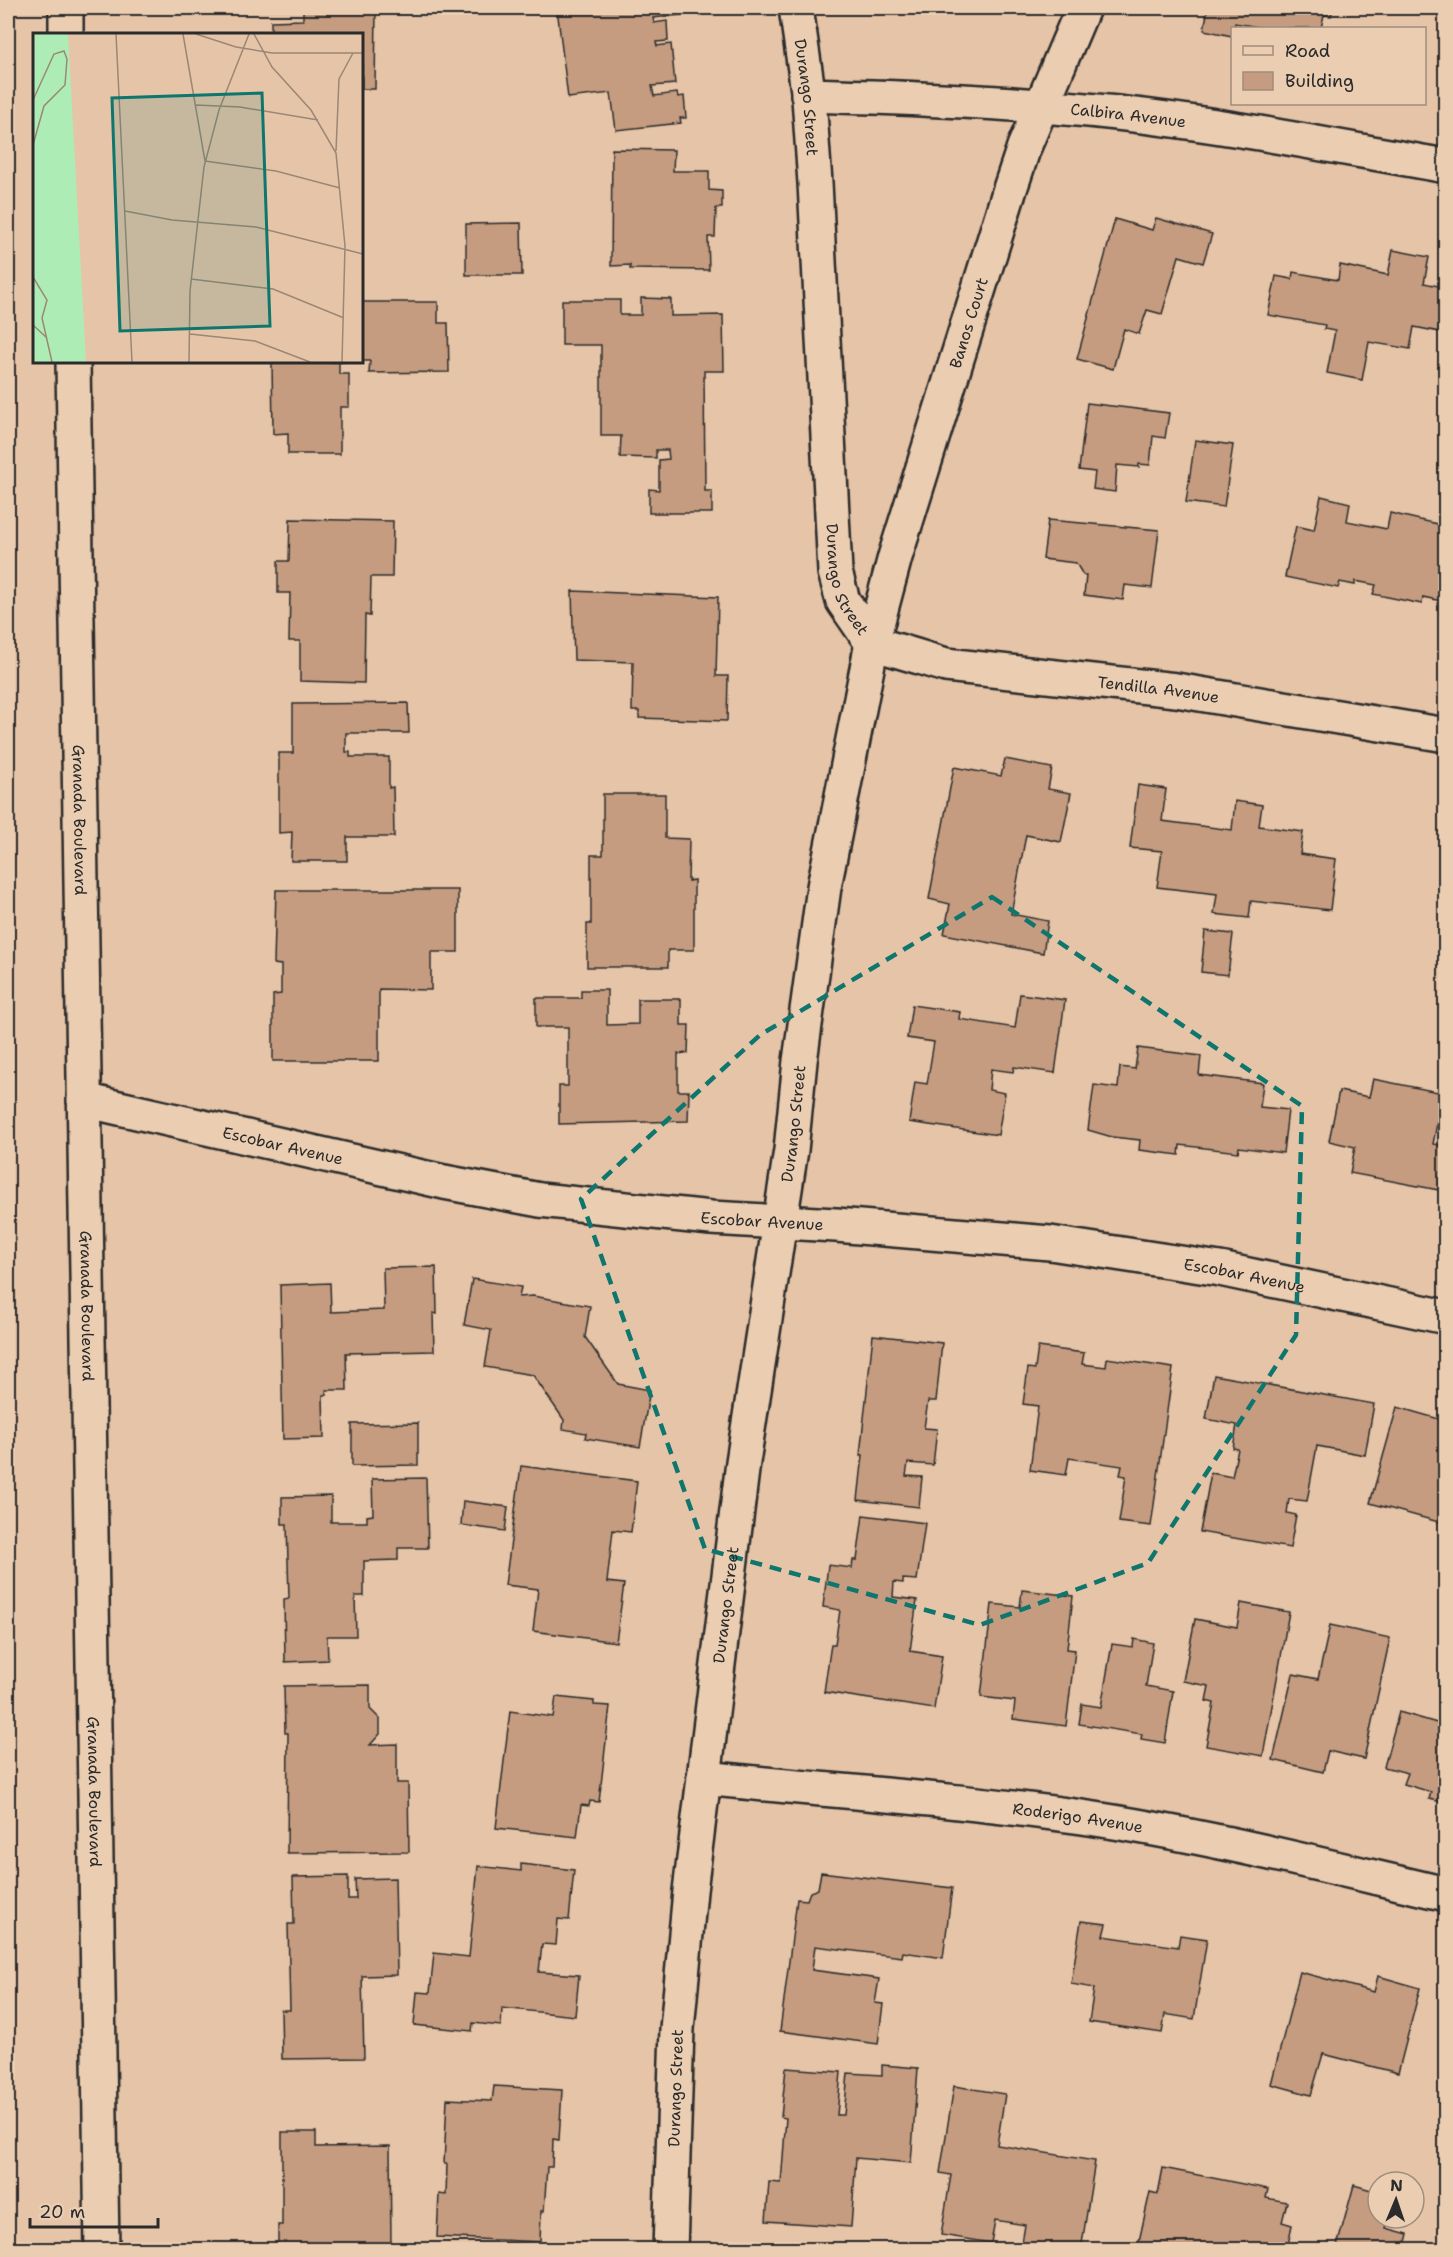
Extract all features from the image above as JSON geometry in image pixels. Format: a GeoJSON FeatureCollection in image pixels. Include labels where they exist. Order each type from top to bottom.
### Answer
{"type":"FeatureCollection","features":[{"type":"Feature","properties":{"kind":"street"},"geometry":{"type":"LineString","coordinates":[[66,8],[66,33]]}},
{"type":"Feature","properties":{"kind":"street","name":"Durango Street"},"geometry":{"type":"LineString","coordinates":[[670,2250],[678,2018],[690,1891],[743,1462],[791,1150],[800,1061],[824,887],[872,643],[843,601],[835,572],[816,183],[808,94],[795,8]]}},
{"type":"Feature","properties":{"kind":"street","name":"Banos Court"},"geometry":{"type":"LineString","coordinates":[[872,643],[896,557],[1024,147],[1083,8]]}},
{"type":"Feature","properties":{"kind":"street","name":"Calbira Avenue"},"geometry":{"type":"LineString","coordinates":[[808,94],[1117,113],[1236,129],[1446,166]]}},
{"type":"Feature","properties":{"kind":"street","name":"Granada Boulevard"},"geometry":{"type":"LineString","coordinates":[[73,363],[102,2250]]}},
{"type":"Feature","properties":{"kind":"street","name":"Tendilla Avenue"},"geometry":{"type":"LineString","coordinates":[[872,643],[946,665],[1176,690],[1446,735]]}},
{"type":"Feature","properties":{"kind":"street","name":"Escobar Avenue"},"geometry":{"type":"LineString","coordinates":[[84,1100],[444,1182],[540,1200],[656,1213],[1006,1239],[1152,1257],[1273,1279],[1446,1317]]}},
{"type":"Feature","properties":{"kind":"street","name":"Roderigo Avenue"},"geometry":{"type":"LineString","coordinates":[[704,1778],[1025,1809],[1084,1817],[1223,1842],[1446,1894]]}},
{"type":"Feature","properties":{"kind":"highlighted area"},"geometry":{"type":"Polygon","coordinates":[[[992,897],[1302,1106],[1296,1335],[1148,1563],[980,1625],[705,1549],[581,1199],[760,1035],[992,897]]]}},
{"type":"Feature","properties":{"kind":"building"},"geometry":{"type":"Polygon","coordinates":[[[303,8],[376,8],[375,89],[363,89],[363,33],[271,33],[271,21],[303,20],[303,8]]]}},
{"type":"Feature","properties":{"kind":"building"},"geometry":{"type":"Polygon","coordinates":[[[557,8],[698,8],[698,13],[653,18],[654,23],[667,21],[668,41],[656,42],[657,46],[671,44],[675,84],[652,86],[654,96],[677,93],[678,97],[684,96],[686,118],[680,118],[681,123],[616,130],[611,93],[568,98],[557,8]]]}},
{"type":"Feature","properties":{"kind":"building"},"geometry":{"type":"Polygon","coordinates":[[[1208,8],[1333,8],[1331,16],[1324,15],[1321,27],[1258,27],[1235,23],[1234,27],[1231,27],[1231,36],[1204,30],[1208,8]]]}},
{"type":"Feature","properties":{"kind":"building"},"geometry":{"type":"Polygon","coordinates":[[[612,149],[674,150],[673,171],[709,171],[709,190],[722,191],[722,208],[716,208],[715,237],[708,237],[709,270],[630,269],[630,265],[611,266],[612,149]]]}},
{"type":"Feature","properties":{"kind":"building"},"geometry":{"type":"Polygon","coordinates":[[[1156,218],[1212,234],[1203,263],[1179,256],[1162,314],[1147,310],[1139,334],[1124,329],[1113,369],[1077,359],[1115,219],[1152,230],[1156,218]]]}},
{"type":"Feature","properties":{"kind":"building"},"geometry":{"type":"Polygon","coordinates":[[[521,223],[522,275],[466,275],[466,224],[521,223]]]}},
{"type":"Feature","properties":{"kind":"building"},"geometry":{"type":"Polygon","coordinates":[[[1393,250],[1429,257],[1424,283],[1443,287],[1442,297],[1446,297],[1445,333],[1414,327],[1410,349],[1369,342],[1362,380],[1327,373],[1335,331],[1324,329],[1325,325],[1268,315],[1276,276],[1292,279],[1293,272],[1338,280],[1340,265],[1388,275],[1393,250]]]}},
{"type":"Feature","properties":{"kind":"building"},"geometry":{"type":"Polygon","coordinates":[[[641,298],[671,299],[671,316],[723,315],[724,371],[704,371],[705,491],[712,491],[712,513],[649,513],[649,489],[659,490],[659,460],[669,459],[668,450],[656,450],[656,458],[620,457],[621,436],[601,436],[601,345],[562,345],[562,300],[620,300],[620,315],[641,315],[641,298]]]}},
{"type":"Feature","properties":{"kind":"building"},"geometry":{"type":"Polygon","coordinates":[[[363,302],[438,302],[438,323],[448,323],[449,372],[369,373],[370,361],[363,361],[363,302]]]}},
{"type":"Feature","properties":{"kind":"building"},"geometry":{"type":"Polygon","coordinates":[[[272,363],[339,363],[339,374],[349,374],[349,407],[340,407],[340,454],[288,454],[288,433],[273,434],[272,363]]]}},
{"type":"Feature","properties":{"kind":"building"},"geometry":{"type":"Polygon","coordinates":[[[1087,403],[1169,413],[1165,438],[1153,436],[1150,465],[1139,464],[1139,467],[1117,465],[1115,492],[1093,489],[1095,472],[1079,470],[1087,403]]]}},
{"type":"Feature","properties":{"kind":"building"},"geometry":{"type":"Polygon","coordinates":[[[1195,440],[1233,445],[1224,507],[1186,502],[1195,440]]]}},
{"type":"Feature","properties":{"kind":"building"},"geometry":{"type":"Polygon","coordinates":[[[1321,496],[1350,503],[1347,521],[1387,529],[1390,513],[1446,526],[1446,602],[1423,597],[1422,604],[1373,594],[1376,585],[1355,581],[1355,585],[1340,582],[1338,588],[1285,577],[1296,526],[1314,530],[1321,496]]]}},
{"type":"Feature","properties":{"kind":"building"},"geometry":{"type":"Polygon","coordinates":[[[290,519],[393,521],[392,577],[371,577],[370,616],[365,615],[364,683],[300,681],[300,641],[289,641],[290,593],[278,593],[278,561],[289,561],[290,519]]]}},
{"type":"Feature","properties":{"kind":"building"},"geometry":{"type":"Polygon","coordinates":[[[1048,520],[1159,530],[1152,588],[1125,585],[1123,600],[1084,595],[1086,575],[1083,575],[1076,563],[1043,559],[1048,520]]]}},
{"type":"Feature","properties":{"kind":"building"},"geometry":{"type":"Polygon","coordinates":[[[572,591],[718,597],[716,676],[728,676],[727,721],[639,718],[639,711],[632,711],[633,662],[574,660],[572,591]]]}},
{"type":"Feature","properties":{"kind":"building"},"geometry":{"type":"Polygon","coordinates":[[[408,703],[409,733],[346,733],[346,752],[350,752],[350,757],[389,757],[389,788],[393,787],[394,837],[347,837],[347,861],[291,861],[292,832],[279,833],[279,753],[293,753],[293,704],[408,703]]]}},
{"type":"Feature","properties":{"kind":"building"},"geometry":{"type":"Polygon","coordinates":[[[1005,759],[1052,768],[1048,789],[1071,793],[1061,842],[1026,835],[1011,914],[1048,921],[1043,953],[944,934],[950,904],[929,899],[954,767],[1001,776],[1005,759]]]}},
{"type":"Feature","properties":{"kind":"building"},"geometry":{"type":"Polygon","coordinates":[[[1138,785],[1166,789],[1162,821],[1232,830],[1235,801],[1262,805],[1259,826],[1303,832],[1300,854],[1336,859],[1330,910],[1251,901],[1249,918],[1214,914],[1217,894],[1157,887],[1162,851],[1130,848],[1138,785]]]}},
{"type":"Feature","properties":{"kind":"building"},"geometry":{"type":"Polygon","coordinates":[[[603,794],[665,794],[665,838],[689,839],[688,881],[694,880],[694,950],[668,950],[668,967],[587,967],[587,924],[591,924],[591,855],[603,855],[603,794]]]}},
{"type":"Feature","properties":{"kind":"building"},"geometry":{"type":"Polygon","coordinates":[[[276,890],[458,890],[458,952],[431,952],[431,990],[379,989],[379,1061],[273,1061],[273,995],[281,994],[281,965],[274,964],[276,890]]]}},
{"type":"Feature","properties":{"kind":"building"},"geometry":{"type":"Polygon","coordinates":[[[1205,931],[1233,934],[1228,975],[1201,972],[1205,931]]]}},
{"type":"Feature","properties":{"kind":"building"},"geometry":{"type":"Polygon","coordinates":[[[581,990],[607,990],[607,1025],[638,1024],[638,999],[681,999],[681,1025],[689,1025],[688,1053],[678,1054],[678,1091],[689,1091],[688,1121],[559,1124],[559,1086],[568,1086],[568,1027],[536,1027],[536,998],[581,998],[581,990]]]}},
{"type":"Feature","properties":{"kind":"building"},"geometry":{"type":"Polygon","coordinates":[[[1020,994],[1065,1000],[1055,1073],[1014,1067],[1013,1072],[991,1069],[989,1090],[1005,1093],[998,1135],[909,1122],[915,1082],[927,1084],[934,1042],[907,1038],[912,1005],[960,1012],[959,1019],[1015,1028],[1020,994]]]}},
{"type":"Feature","properties":{"kind":"building"},"geometry":{"type":"Polygon","coordinates":[[[1138,1048],[1201,1056],[1199,1075],[1263,1083],[1260,1107],[1288,1110],[1283,1153],[1239,1147],[1238,1152],[1180,1145],[1179,1155],[1139,1150],[1140,1140],[1112,1137],[1088,1130],[1094,1085],[1118,1088],[1120,1067],[1135,1069],[1138,1048]]]}},
{"type":"Feature","properties":{"kind":"building"},"geometry":{"type":"Polygon","coordinates":[[[1373,1079],[1443,1093],[1433,1144],[1446,1146],[1444,1191],[1350,1173],[1355,1147],[1329,1141],[1339,1091],[1369,1097],[1373,1079]]]}},
{"type":"Feature","properties":{"kind":"building"},"geometry":{"type":"Polygon","coordinates":[[[436,1267],[437,1314],[433,1313],[434,1351],[346,1353],[347,1390],[326,1390],[327,1395],[323,1395],[324,1438],[283,1439],[280,1285],[330,1283],[331,1312],[384,1310],[383,1268],[436,1267]]]}},
{"type":"Feature","properties":{"kind":"building"},"geometry":{"type":"Polygon","coordinates":[[[472,1279],[521,1287],[519,1297],[533,1296],[590,1306],[585,1337],[618,1384],[650,1390],[640,1447],[585,1438],[586,1433],[563,1429],[564,1420],[533,1375],[485,1367],[491,1330],[464,1325],[472,1279]]]}},
{"type":"Feature","properties":{"kind":"building"},"geometry":{"type":"Polygon","coordinates":[[[873,1335],[942,1343],[936,1401],[928,1401],[924,1428],[937,1429],[933,1465],[908,1463],[906,1476],[922,1477],[919,1507],[858,1500],[863,1455],[860,1455],[873,1335]]]}},
{"type":"Feature","properties":{"kind":"building"},"geometry":{"type":"Polygon","coordinates":[[[1038,1347],[1084,1353],[1082,1364],[1106,1367],[1107,1358],[1173,1368],[1151,1526],[1119,1522],[1126,1476],[1120,1475],[1122,1466],[1069,1458],[1066,1475],[1030,1470],[1038,1406],[1023,1404],[1028,1368],[1035,1369],[1038,1347]]]}},
{"type":"Feature","properties":{"kind":"building"},"geometry":{"type":"Polygon","coordinates":[[[1214,1375],[1374,1404],[1365,1455],[1317,1446],[1307,1501],[1289,1499],[1287,1513],[1296,1515],[1290,1548],[1200,1532],[1211,1473],[1232,1477],[1238,1449],[1233,1448],[1237,1425],[1206,1419],[1214,1375]]]}},
{"type":"Feature","properties":{"kind":"building"},"geometry":{"type":"Polygon","coordinates":[[[1397,1407],[1446,1421],[1442,1443],[1446,1444],[1446,1524],[1370,1503],[1397,1407]]]}},
{"type":"Feature","properties":{"kind":"building"},"geometry":{"type":"Polygon","coordinates":[[[418,1423],[418,1465],[352,1466],[352,1424],[418,1423]]]}},
{"type":"Feature","properties":{"kind":"building"},"geometry":{"type":"Polygon","coordinates":[[[521,1466],[637,1481],[631,1532],[613,1530],[607,1582],[624,1584],[616,1642],[533,1631],[538,1589],[505,1585],[521,1466]]]}},
{"type":"Feature","properties":{"kind":"building"},"geometry":{"type":"Polygon","coordinates":[[[426,1478],[428,1548],[398,1548],[398,1560],[364,1561],[364,1596],[355,1596],[356,1636],[327,1636],[328,1660],[285,1662],[284,1599],[289,1598],[287,1524],[282,1524],[282,1497],[331,1496],[331,1522],[367,1522],[367,1516],[373,1515],[372,1479],[426,1478]]]}},
{"type":"Feature","properties":{"kind":"building"},"geometry":{"type":"Polygon","coordinates":[[[463,1501],[508,1507],[505,1531],[461,1525],[463,1501]]]}},
{"type":"Feature","properties":{"kind":"building"},"geometry":{"type":"Polygon","coordinates":[[[863,1515],[925,1523],[917,1580],[903,1579],[903,1583],[894,1582],[893,1597],[917,1600],[910,1651],[942,1656],[934,1709],[824,1692],[831,1644],[835,1644],[840,1610],[823,1607],[828,1565],[852,1568],[853,1560],[857,1560],[863,1515]]]}},
{"type":"Feature","properties":{"kind":"building"},"geometry":{"type":"Polygon","coordinates":[[[1022,1590],[1073,1596],[1067,1649],[1075,1650],[1066,1726],[1013,1719],[1015,1701],[981,1697],[992,1604],[1020,1607],[1022,1590]]]}},
{"type":"Feature","properties":{"kind":"building"},"geometry":{"type":"Polygon","coordinates":[[[1241,1603],[1289,1612],[1263,1756],[1206,1746],[1214,1703],[1206,1701],[1209,1686],[1183,1681],[1195,1619],[1237,1627],[1241,1603]]]}},
{"type":"Feature","properties":{"kind":"building"},"geometry":{"type":"Polygon","coordinates":[[[1330,1625],[1390,1638],[1364,1759],[1328,1751],[1323,1772],[1273,1760],[1293,1674],[1318,1679],[1330,1625]]]}},
{"type":"Feature","properties":{"kind":"building"},"geometry":{"type":"Polygon","coordinates":[[[1134,1639],[1153,1643],[1146,1686],[1173,1691],[1165,1743],[1141,1739],[1142,1734],[1079,1724],[1082,1704],[1101,1707],[1112,1644],[1133,1647],[1134,1639]]]}},
{"type":"Feature","properties":{"kind":"building"},"geometry":{"type":"Polygon","coordinates":[[[370,1685],[370,1709],[380,1719],[380,1734],[370,1745],[397,1744],[397,1783],[408,1783],[409,1852],[287,1853],[288,1733],[285,1733],[284,1686],[370,1685]]]}},
{"type":"Feature","properties":{"kind":"building"},"geometry":{"type":"Polygon","coordinates":[[[556,1697],[594,1701],[594,1705],[610,1706],[599,1802],[590,1801],[589,1806],[581,1805],[577,1837],[496,1828],[510,1711],[553,1717],[556,1697]]]}},
{"type":"Feature","properties":{"kind":"building"},"geometry":{"type":"Polygon","coordinates":[[[1399,1712],[1444,1725],[1446,1721],[1446,1803],[1429,1799],[1431,1792],[1404,1784],[1408,1773],[1384,1767],[1399,1712]]]}},
{"type":"Feature","properties":{"kind":"building"},"geometry":{"type":"Polygon","coordinates":[[[521,1864],[574,1870],[569,1920],[558,1919],[556,1945],[542,1944],[539,1972],[579,1975],[575,2016],[502,2008],[501,2026],[473,2023],[472,2031],[414,2025],[417,1992],[430,1993],[434,1953],[469,1957],[478,1866],[521,1871],[521,1864]]]}},
{"type":"Feature","properties":{"kind":"building"},"geometry":{"type":"Polygon","coordinates":[[[821,1872],[952,1888],[943,1958],[903,1952],[902,1957],[815,1946],[812,1970],[879,1979],[875,2003],[883,2004],[878,2044],[780,2031],[797,1899],[807,1900],[810,1892],[818,1889],[821,1872]]]}},
{"type":"Feature","properties":{"kind":"building"},"geometry":{"type":"Polygon","coordinates":[[[348,1876],[348,1899],[356,1899],[355,1879],[395,1878],[397,1975],[362,1976],[364,2058],[282,2059],[281,2010],[290,2010],[288,1924],[294,1924],[293,1877],[348,1876]]]}},
{"type":"Feature","properties":{"kind":"building"},"geometry":{"type":"Polygon","coordinates":[[[1081,1921],[1106,1924],[1103,1936],[1178,1947],[1180,1935],[1207,1939],[1194,2019],[1165,2014],[1162,2033],[1089,2022],[1094,1988],[1071,1984],[1081,1921]]]}},
{"type":"Feature","properties":{"kind":"building"},"geometry":{"type":"Polygon","coordinates":[[[1300,1972],[1374,1992],[1378,1976],[1420,1988],[1398,2073],[1323,2054],[1311,2095],[1271,2084],[1300,1972]]]}},
{"type":"Feature","properties":{"kind":"building"},"geometry":{"type":"Polygon","coordinates":[[[882,2065],[918,2068],[911,2163],[856,2158],[851,2227],[766,2221],[769,2182],[781,2183],[786,2118],[781,2117],[786,2068],[841,2072],[837,2115],[844,2115],[848,2073],[882,2075],[882,2065]]]}},
{"type":"Feature","properties":{"kind":"building"},"geometry":{"type":"Polygon","coordinates":[[[494,2086],[562,2090],[559,2140],[553,2139],[552,2167],[547,2167],[544,2211],[541,2211],[540,2242],[437,2237],[439,2194],[446,2195],[447,2164],[444,2164],[447,2099],[492,2101],[494,2086]]]}},
{"type":"Feature","properties":{"kind":"building"},"geometry":{"type":"Polygon","coordinates":[[[954,2086],[1005,2094],[997,2145],[1095,2161],[1081,2250],[1064,2250],[1022,2243],[1025,2225],[995,2220],[991,2243],[941,2235],[951,2175],[940,2173],[954,2086]]]}},
{"type":"Feature","properties":{"kind":"building"},"geometry":{"type":"Polygon","coordinates":[[[282,2132],[316,2132],[316,2147],[390,2146],[391,2244],[381,2245],[381,2250],[278,2250],[278,2225],[282,2225],[282,2132]]]}},
{"type":"Feature","properties":{"kind":"building"},"geometry":{"type":"Polygon","coordinates":[[[1163,2168],[1268,2189],[1266,2198],[1287,2202],[1282,2222],[1292,2225],[1287,2250],[1137,2250],[1150,2192],[1158,2194],[1163,2168]]]}},
{"type":"Feature","properties":{"kind":"building"},"geometry":{"type":"Polygon","coordinates":[[[1354,2185],[1366,2188],[1366,2230],[1393,2230],[1408,2234],[1404,2250],[1336,2250],[1354,2185]]]}}]}
